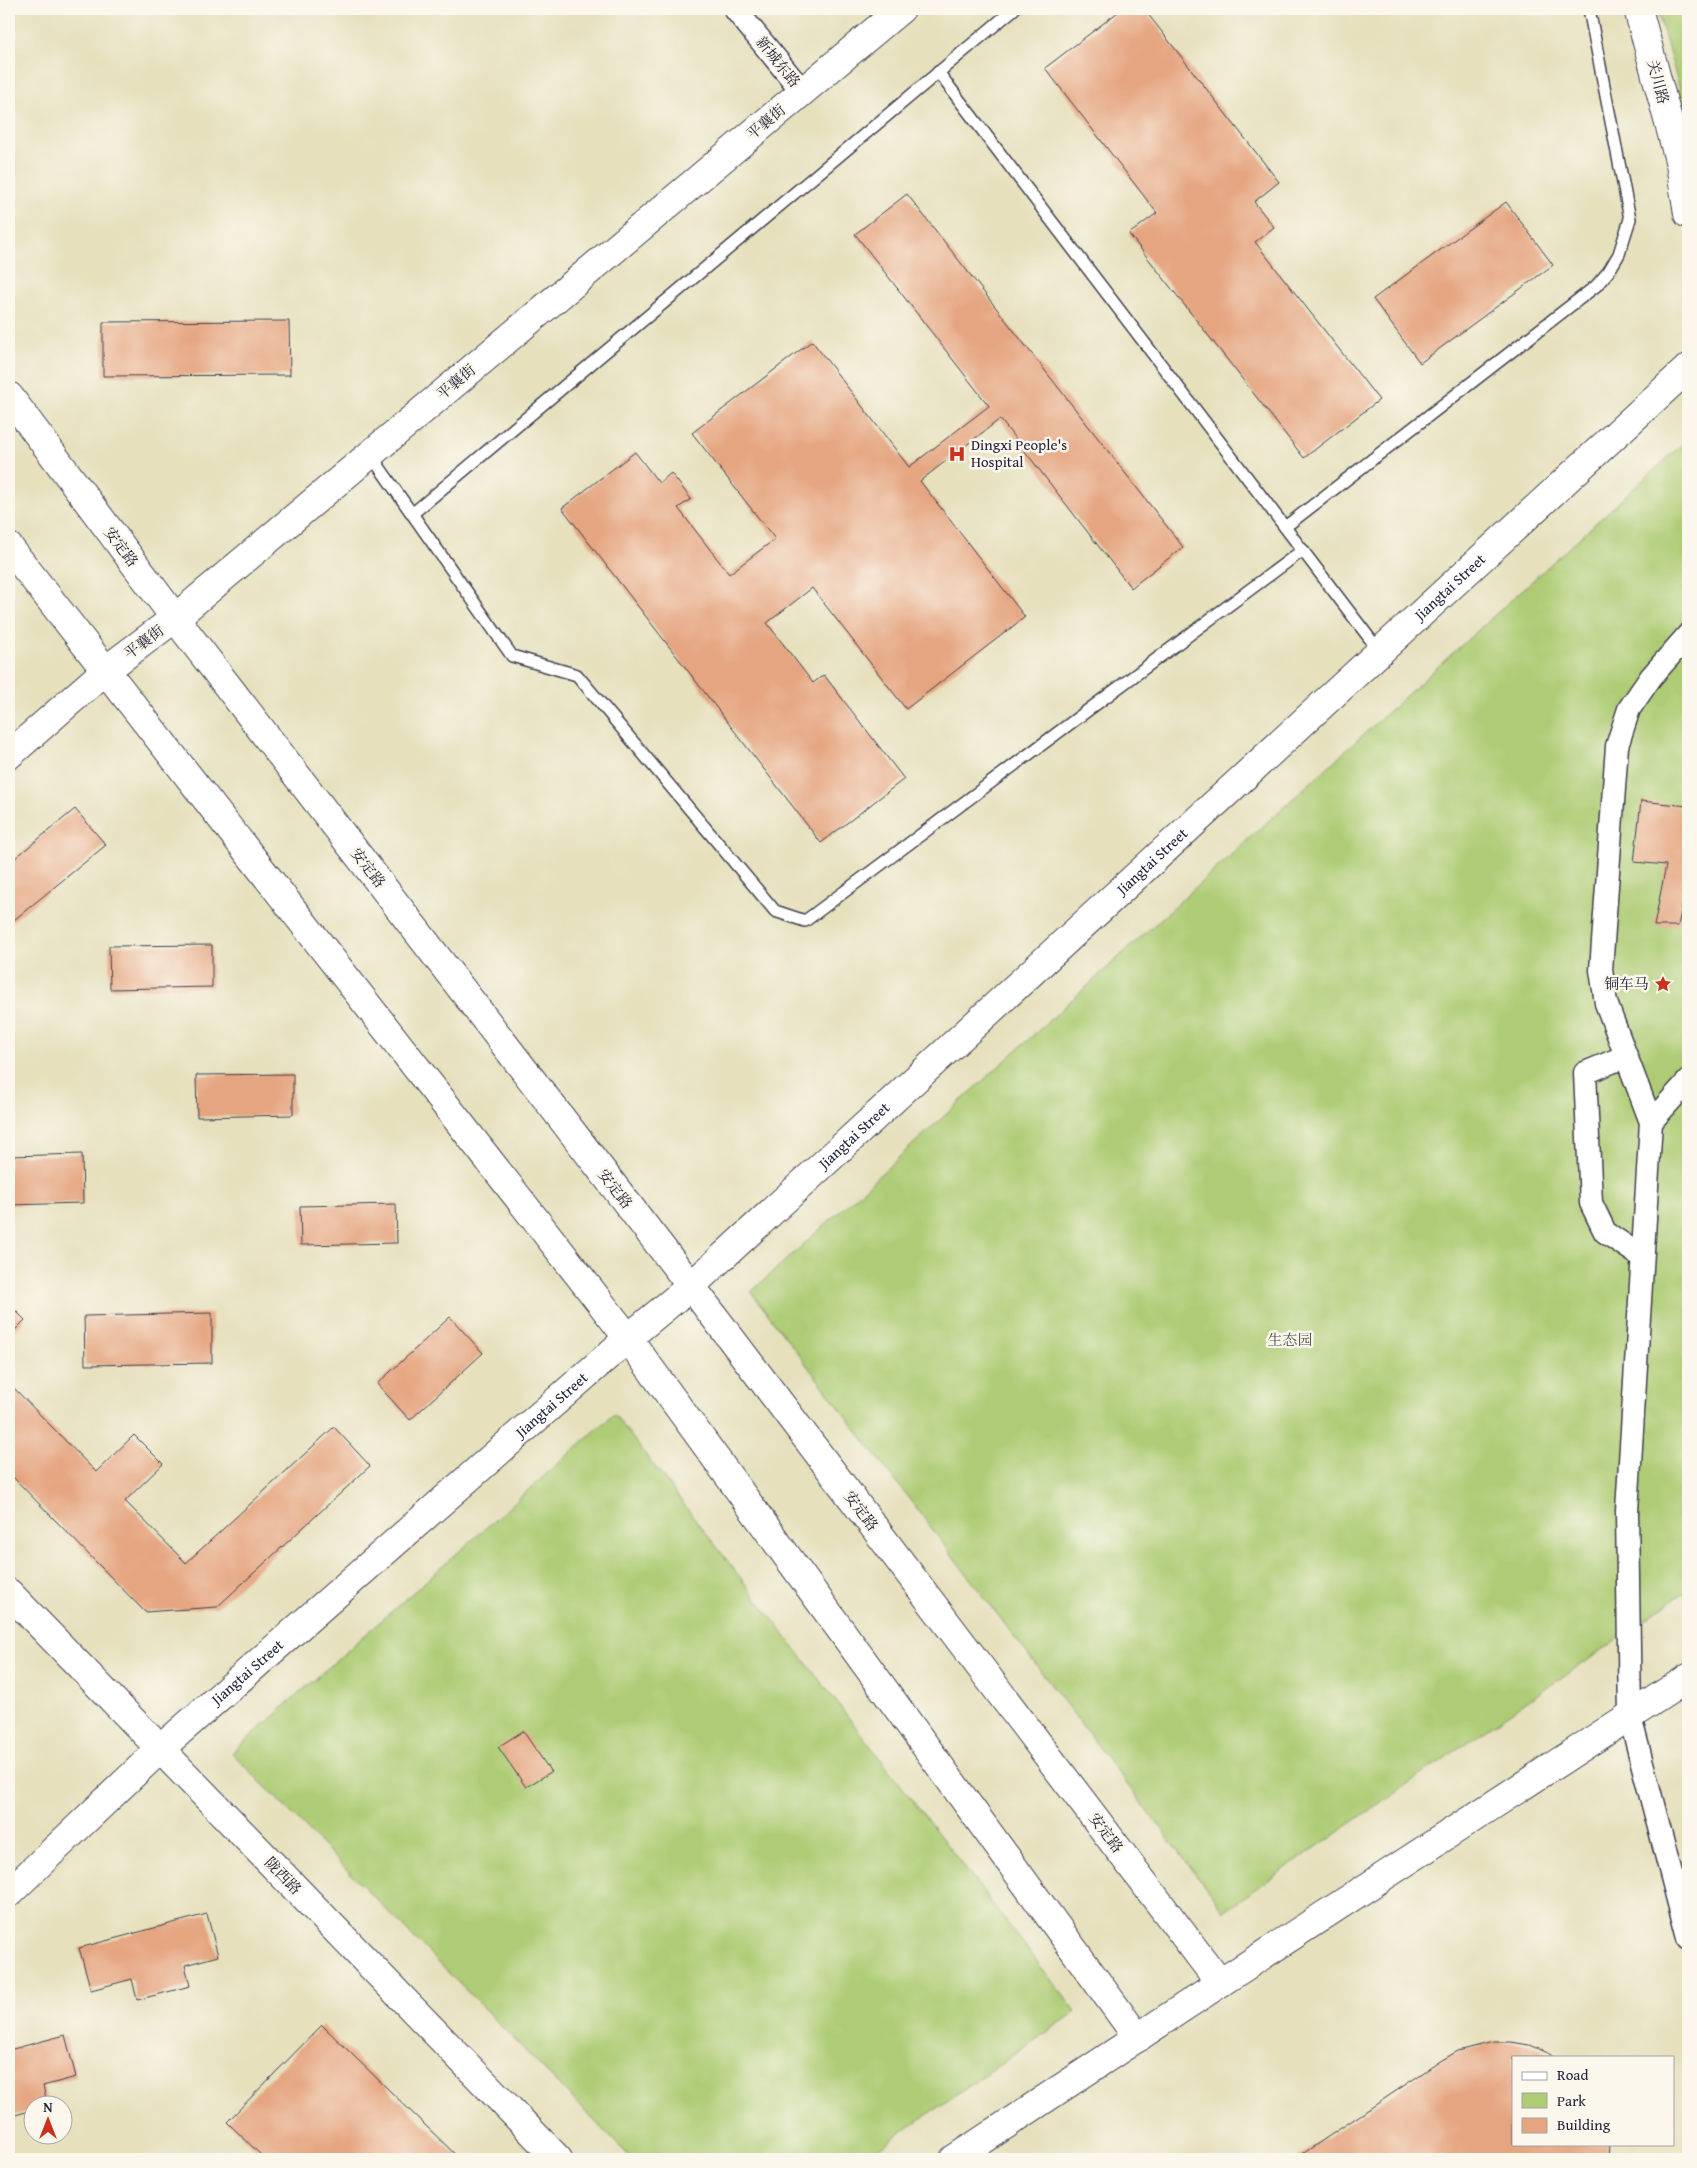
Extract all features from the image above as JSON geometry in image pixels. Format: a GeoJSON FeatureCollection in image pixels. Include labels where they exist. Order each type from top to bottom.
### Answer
{"type":"FeatureCollection","features":[{"type":"Feature","properties":{"kind":"street","name":"新城东路"},"geometry":{"type":"LineString","coordinates":[[735,9],[802,92]]}},
{"type":"Feature","properties":{"kind":"street","name":"平襄街"},"geometry":{"type":"LineString","coordinates":[[9,755],[106,670],[175,618],[901,9]]}},
{"type":"Feature","properties":{"kind":"street","name":"关川路"},"geometry":{"type":"LineString","coordinates":[[1638,9],[1680,164],[1688,214]]}},
{"type":"Feature","properties":{"kind":"street","name":"Jiangtai Street"},"geometry":{"type":"LineString","coordinates":[[9,1893],[160,1749],[628,1338],[691,1286],[1688,368]]}},
{"type":"Feature","properties":{"kind":"street","name":"安定路"},"geometry":{"type":"LineString","coordinates":[[9,396],[175,618],[691,1286],[1220,1983]]}},
{"type":"Feature","properties":{"kind":"street"},"geometry":{"type":"LineString","coordinates":[[9,546],[628,1338],[1138,2038]]}},
{"type":"Feature","properties":{"kind":"street"},"geometry":{"type":"LineString","coordinates":[[1688,636],[1650,676],[1629,709],[1617,746],[1601,970],[1606,1003],[1650,1122],[1627,1511],[1630,1717],[1688,1938]]}},
{"type":"Feature","properties":{"kind":"street"},"geometry":{"type":"LineString","coordinates":[[1626,1056],[1585,1073],[1591,1203],[1605,1232],[1642,1257]]}},
{"type":"Feature","properties":{"kind":"street"},"geometry":{"type":"LineString","coordinates":[[1650,1122],[1688,1081]]}},
{"type":"Feature","properties":{"kind":"street","name":"陇西路"},"geometry":{"type":"LineString","coordinates":[[9,1593],[558,2159]]}},
{"type":"Feature","properties":{"kind":"street"},"geometry":{"type":"LineString","coordinates":[[954,2159],[1688,1678]]}},
{"type":"Feature","properties":{"kind":"lane"},"geometry":{"type":"LineString","coordinates":[[412,514],[1014,9]]}},
{"type":"Feature","properties":{"kind":"lane"},"geometry":{"type":"LineString","coordinates":[[1285,527],[1596,286],[1609,271],[1619,254],[1630,219],[1589,9]]}},
{"type":"Feature","properties":{"kind":"lane"},"geometry":{"type":"LineString","coordinates":[[938,72],[1380,652]]}},
{"type":"Feature","properties":{"kind":"lane"},"geometry":{"type":"LineString","coordinates":[[370,454],[512,656],[577,676],[774,911],[805,921],[1303,550]]}},
{"type":"Feature","properties":{"kind":"green space"},"geometry":{"type":"Polygon","coordinates":[[[1657,9],[1688,9],[1688,137],[1679,87],[1657,9]]]}},
{"type":"Feature","properties":{"kind":"green space","name":"生态园"},"geometry":{"type":"Polygon","coordinates":[[[1688,439],[1688,1590],[1224,1911],[751,1292],[1688,439]]]}},
{"type":"Feature","properties":{"kind":"green space"},"geometry":{"type":"Polygon","coordinates":[[[614,1414],[1076,2012],[863,2159],[632,2159],[232,1753],[614,1414]]]}},
{"type":"Feature","properties":{"kind":"building"},"geometry":{"type":"Polygon","coordinates":[[[1122,9],[1144,9],[1279,182],[1254,202],[1274,227],[1255,242],[1379,400],[1304,458],[1129,234],[1157,213],[1045,68],[1122,9]]]}},
{"type":"Feature","properties":{"kind":"building"},"geometry":{"type":"Polygon","coordinates":[[[907,194],[1183,547],[1131,588],[1000,419],[920,481],[1025,617],[906,709],[812,588],[767,623],[813,683],[824,675],[904,779],[821,843],[562,508],[635,452],[659,483],[671,473],[691,499],[678,508],[729,574],[775,539],[692,433],[812,341],[909,467],[989,406],[855,234],[907,194]]]}},
{"type":"Feature","properties":{"kind":"building"},"geometry":{"type":"Polygon","coordinates":[[[1506,202],[1553,265],[1420,363],[1373,299],[1506,202]]]}},
{"type":"Feature","properties":{"kind":"building"},"geometry":{"type":"Polygon","coordinates":[[[289,321],[290,375],[103,376],[103,322],[289,321]]]}},
{"type":"Feature","properties":{"kind":"building"},"geometry":{"type":"Polygon","coordinates":[[[1641,801],[1688,806],[1688,878],[1678,926],[1654,926],[1666,865],[1634,862],[1641,801]]]}},
{"type":"Feature","properties":{"kind":"building"},"geometry":{"type":"Polygon","coordinates":[[[75,809],[106,845],[9,924],[9,863],[75,809]]]}},
{"type":"Feature","properties":{"kind":"building"},"geometry":{"type":"Polygon","coordinates":[[[212,945],[212,987],[110,989],[109,946],[212,945]]]}},
{"type":"Feature","properties":{"kind":"building"},"geometry":{"type":"Polygon","coordinates":[[[293,1074],[293,1115],[197,1117],[196,1075],[293,1074]]]}},
{"type":"Feature","properties":{"kind":"building"},"geometry":{"type":"Polygon","coordinates":[[[82,1154],[83,1203],[9,1205],[9,1156],[82,1154]]]}},
{"type":"Feature","properties":{"kind":"building"},"geometry":{"type":"Polygon","coordinates":[[[396,1204],[397,1243],[301,1245],[300,1206],[396,1204]]]}},
{"type":"Feature","properties":{"kind":"building"},"geometry":{"type":"Polygon","coordinates":[[[9,1304],[25,1320],[9,1336],[9,1304]]]}},
{"type":"Feature","properties":{"kind":"building"},"geometry":{"type":"Polygon","coordinates":[[[212,1313],[212,1363],[85,1365],[84,1316],[212,1313]]]}},
{"type":"Feature","properties":{"kind":"building"},"geometry":{"type":"Polygon","coordinates":[[[450,1317],[483,1353],[410,1420],[377,1384],[450,1317]]]}},
{"type":"Feature","properties":{"kind":"building"},"geometry":{"type":"Polygon","coordinates":[[[9,1383],[96,1472],[134,1435],[163,1464],[125,1501],[186,1563],[334,1427],[370,1466],[217,1607],[145,1612],[9,1473],[9,1383]]]}},
{"type":"Feature","properties":{"kind":"building"},"geometry":{"type":"Polygon","coordinates":[[[523,1731],[551,1772],[526,1787],[498,1747],[523,1731]]]}},
{"type":"Feature","properties":{"kind":"building"},"geometry":{"type":"Polygon","coordinates":[[[207,1914],[218,1956],[185,1965],[190,1986],[137,2000],[132,1979],[91,1990],[79,1948],[207,1914]]]}},
{"type":"Feature","properties":{"kind":"building"},"geometry":{"type":"Polygon","coordinates":[[[322,2025],[460,2159],[265,2159],[227,2122],[322,2025]]]}},
{"type":"Feature","properties":{"kind":"building"},"geometry":{"type":"Polygon","coordinates":[[[65,2035],[76,2077],[43,2086],[46,2096],[22,2096],[22,2113],[9,2117],[9,2050],[65,2035]]]}},
{"type":"Feature","properties":{"kind":"building"},"geometry":{"type":"Polygon","coordinates":[[[1493,2042],[1511,2042],[1529,2045],[1554,2056],[1512,2056],[1512,2146],[1609,2146],[1608,2159],[1295,2159],[1442,2060],[1458,2051],[1493,2042]]]}},
{"type":"Feature","properties":{"kind":"place","name":"Dingxi People's Hospital"},"geometry":{"type":"Point","coordinates":[957,454]}},
{"type":"Feature","properties":{"kind":"place","name":"铜车马"},"geometry":{"type":"Point","coordinates":[1663,984]}}]}
